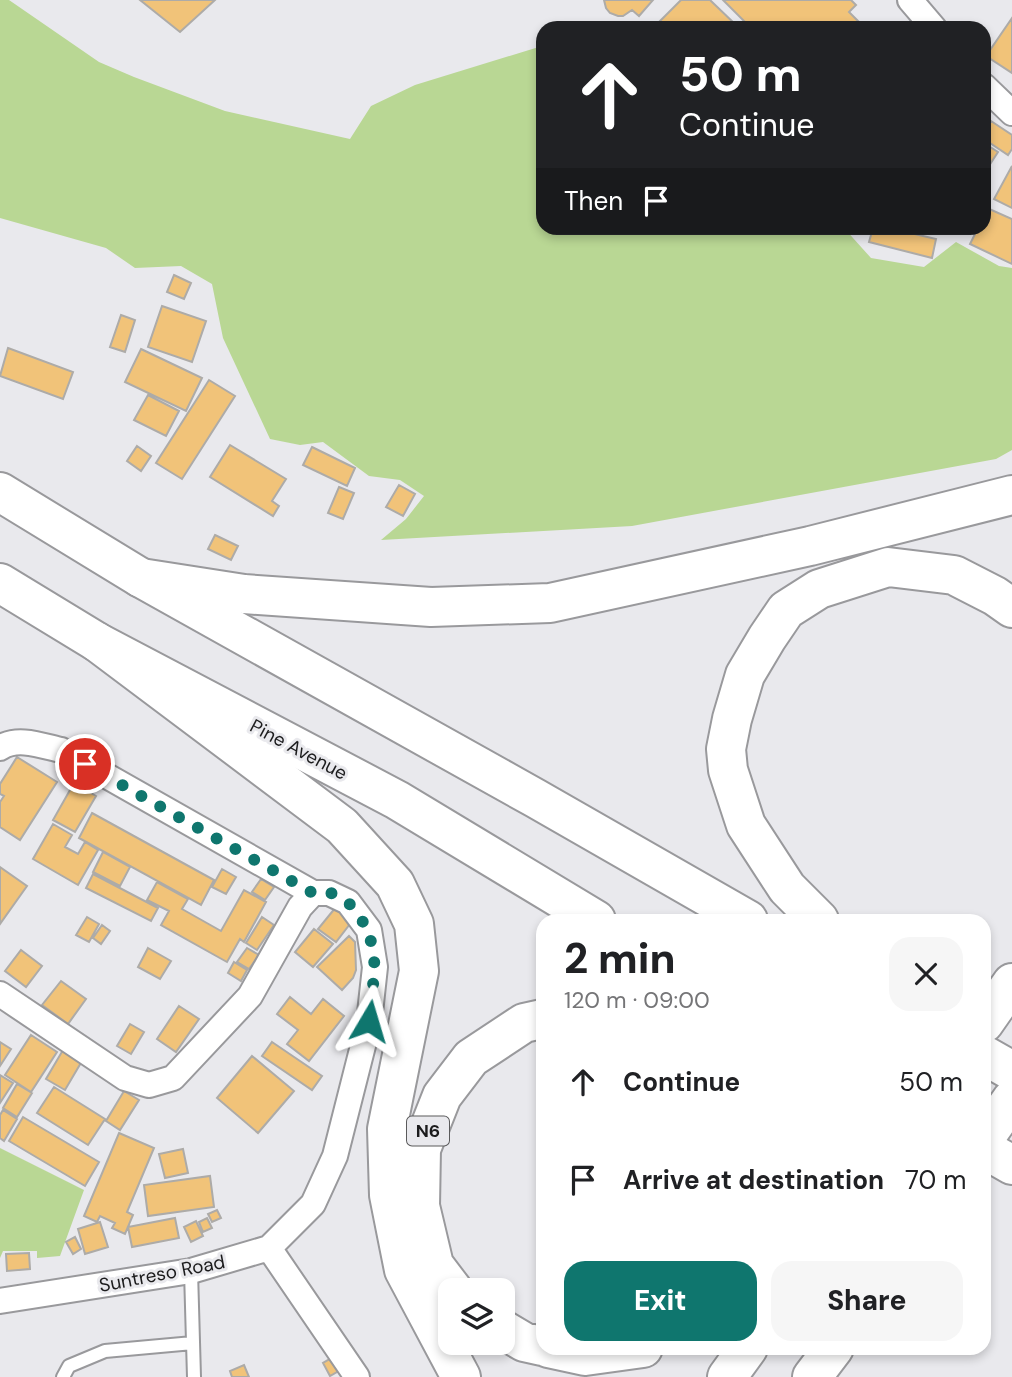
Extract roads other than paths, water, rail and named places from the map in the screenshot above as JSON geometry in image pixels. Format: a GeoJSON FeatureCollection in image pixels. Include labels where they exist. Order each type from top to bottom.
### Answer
{"type":"FeatureCollection","features":[{"type":"Feature","properties":{"kind":"main road"},"geometry":{"type":"LineString","coordinates":[[0,492],[141,579],[536,798],[738,914]]}},
{"type":"Feature","properties":{"kind":"main road"},"geometry":{"type":"LineString","coordinates":[[141,579],[244,594],[431,607],[550,603],[810,546],[1012,495]]}},
{"type":"Feature","properties":{"kind":"main road"},"geometry":{"type":"LineString","coordinates":[[813,914],[787,888],[746,825],[728,770],[726,749],[745,675],[767,638],[786,610],[819,589],[888,567],[954,575],[1012,608]]}},
{"type":"Feature","properties":{"kind":"main road","name":"Pine Avenue"},"geometry":{"type":"LineString","coordinates":[[0,583],[97,642],[397,800],[586,914]]}},
{"type":"Feature","properties":{"kind":"main road"},"geometry":{"type":"LineString","coordinates":[[97,642],[342,826],[395,884],[414,924],[419,971],[387,1129],[390,1195],[404,1270],[461,1377]]}},
{"type":"Feature","properties":{"kind":"main road"},"geometry":{"type":"LineString","coordinates":[[991,1013],[1012,983]]}},
{"type":"Feature","properties":{"kind":"main road","name":"N6"},"geometry":{"type":"LineString","coordinates":[[444,1278],[434,1265],[420,1206],[421,1149],[442,1096],[471,1058],[524,1023],[536,1020]]}},
{"type":"Feature","properties":{"kind":"main road"},"geometry":{"type":"LineString","coordinates":[[991,1059],[1012,1071]]}},
{"type":"Feature","properties":{"kind":"main road"},"geometry":{"type":"LineString","coordinates":[[991,1129],[1012,1099]]}},
{"type":"Feature","properties":{"kind":"main road"},"geometry":{"type":"LineString","coordinates":[[991,1153],[1012,1165]]}},
{"type":"Feature","properties":{"kind":"main road"},"geometry":{"type":"LineString","coordinates":[[515,1337],[536,1345]]}},
{"type":"Feature","properties":{"kind":"main road"},"geometry":{"type":"LineString","coordinates":[[727,1377],[743,1355]]}},
{"type":"Feature","properties":{"kind":"main road"},"geometry":{"type":"LineString","coordinates":[[812,1377],[829,1355]]}},
{"type":"Feature","properties":{"kind":"main road"},"geometry":{"type":"LineString","coordinates":[[836,1355],[843,1377]]}},
{"type":"Feature","properties":{"kind":"street"},"geometry":{"type":"LineString","coordinates":[[910,0],[928,21]]}},
{"type":"Feature","properties":{"kind":"street"},"geometry":{"type":"LineString","coordinates":[[991,93],[1012,113]]}},
{"type":"Feature","properties":{"kind":"street","name":"Suntreso Road"},"geometry":{"type":"LineString","coordinates":[[0,748],[23,742],[61,750],[313,893],[329,892],[348,902],[369,930],[375,967],[369,1021],[335,1156],[313,1204],[269,1248],[191,1271],[0,1301]]}},
{"type":"Feature","properties":{"kind":"street"},"geometry":{"type":"LineString","coordinates":[[0,994],[125,1078],[149,1085],[161,1082],[173,1077],[250,996],[300,907],[313,893]]}},
{"type":"Feature","properties":{"kind":"street"},"geometry":{"type":"LineString","coordinates":[[269,1248],[357,1377]]}},
{"type":"Feature","properties":{"kind":"lane"},"geometry":{"type":"LineString","coordinates":[[191,1271],[194,1377]]}},
{"type":"Feature","properties":{"kind":"lane"},"geometry":{"type":"LineString","coordinates":[[63,1377],[69,1366],[105,1351],[193,1343]]}}]}
